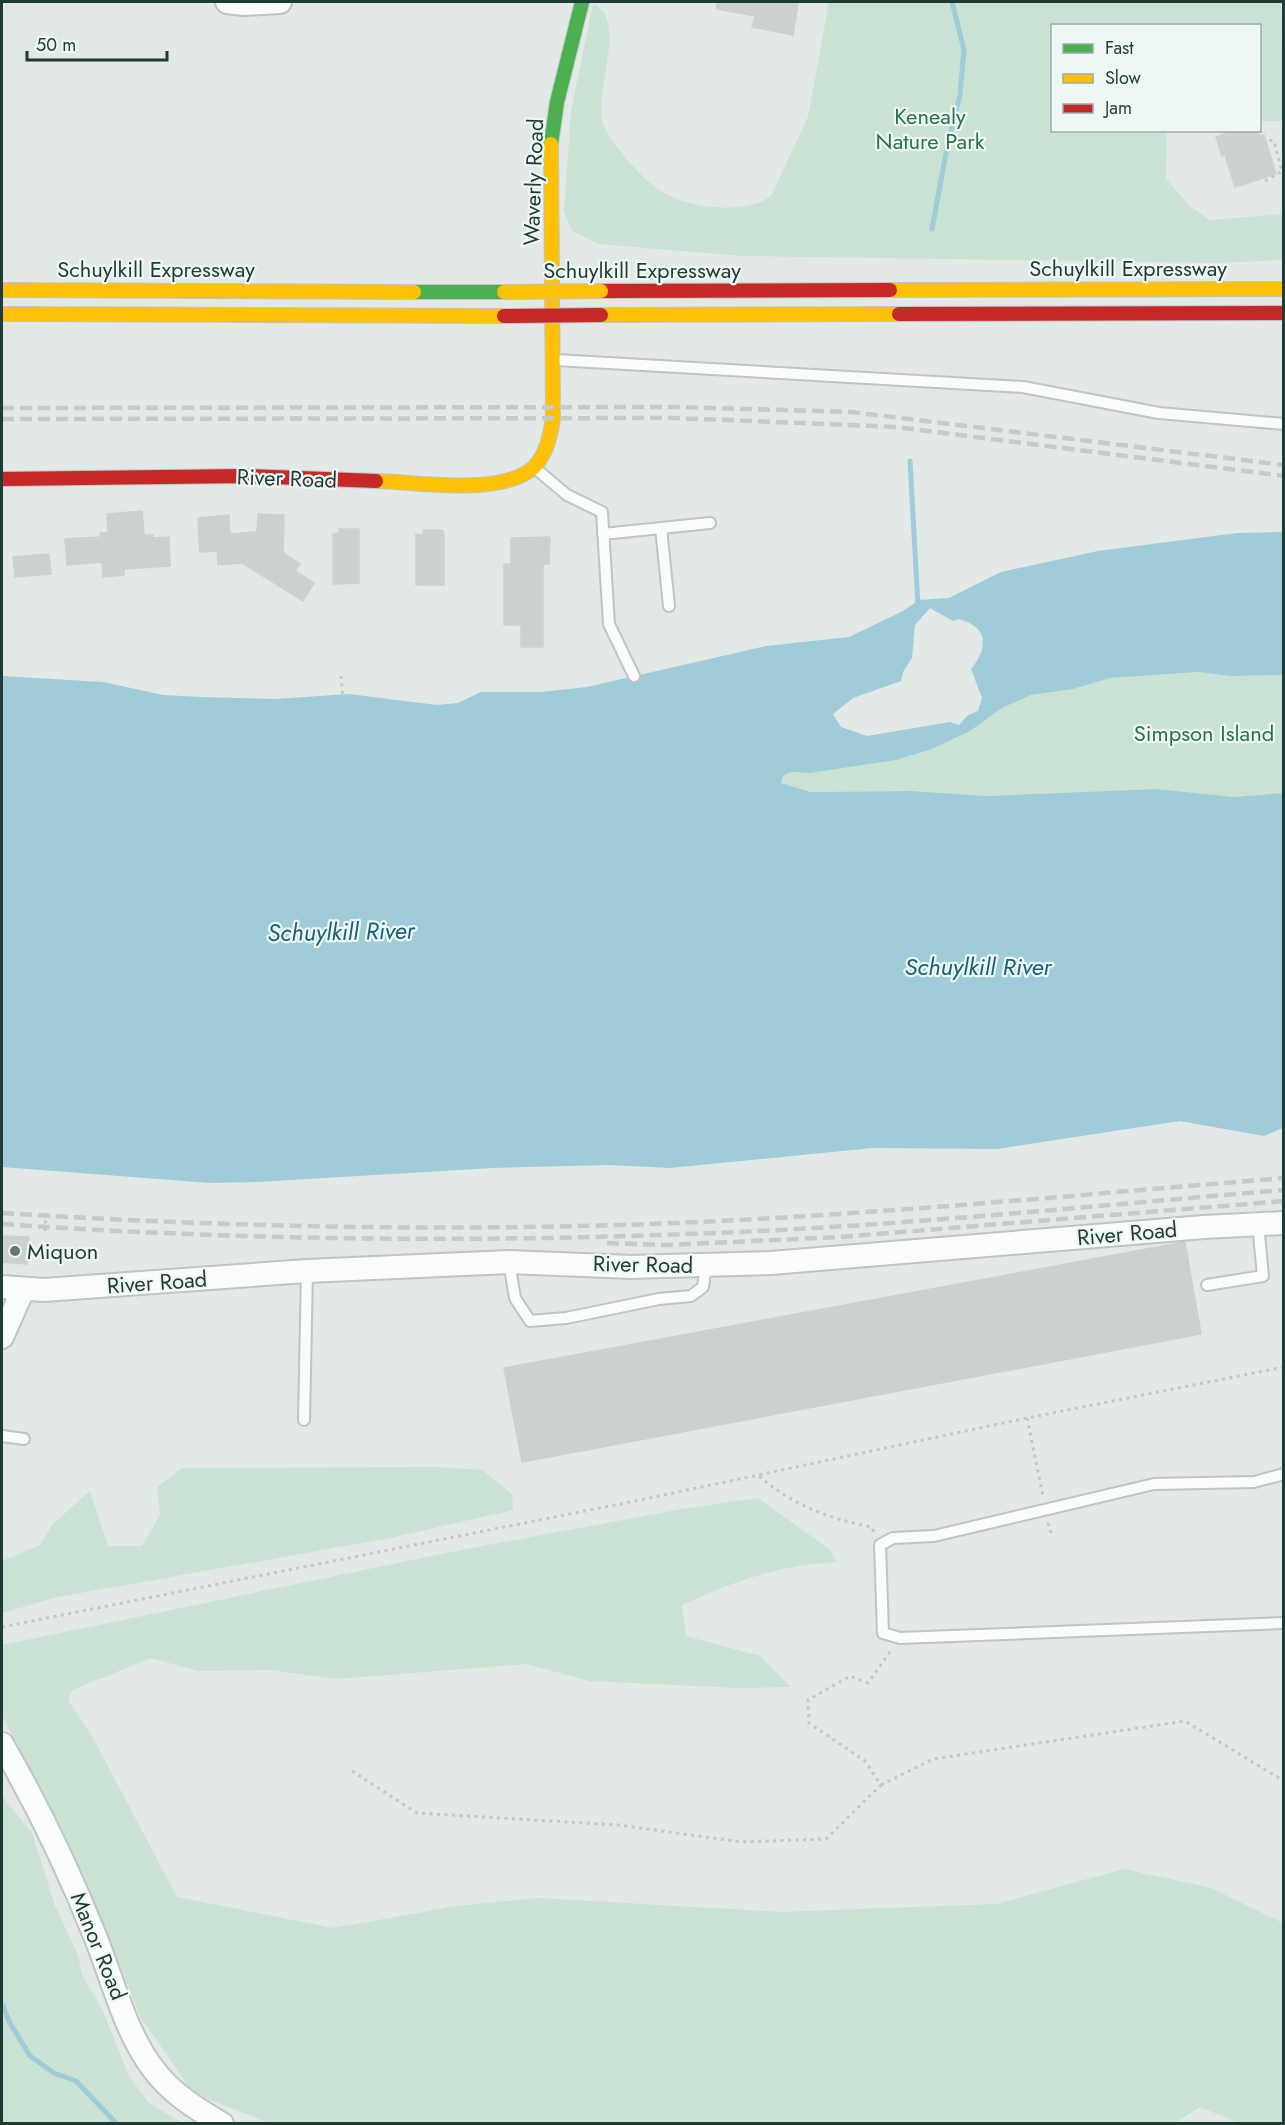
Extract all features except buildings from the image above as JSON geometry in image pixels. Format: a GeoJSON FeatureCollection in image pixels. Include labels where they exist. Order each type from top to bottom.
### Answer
{"type":"FeatureCollection","features":[{"type":"Feature","properties":{"kind":"main road","name":"Waverly Road"},"geometry":{"type":"LineString","coordinates":[[534,468],[542,459],[550,438],[554,360],[551,137],[557,102],[582,2]]}},
{"type":"Feature","properties":{"kind":"main road","name":"Schuylkill Expressway"},"geometry":{"type":"LineString","coordinates":[[2,290],[504,292],[1284,289]]}},
{"type":"Feature","properties":{"kind":"main road","name":"Schuylkill Expressway"},"geometry":{"type":"LineString","coordinates":[[2,314],[504,316],[1284,313]]}},
{"type":"Feature","properties":{"kind":"main road","name":"River Road"},"geometry":{"type":"LineString","coordinates":[[2,479],[246,476],[484,485],[515,480],[534,468]]}},
{"type":"Feature","properties":{"kind":"street"},"geometry":{"type":"LineString","coordinates":[[227,2],[244,4],[280,2]]}},
{"type":"Feature","properties":{"kind":"street","name":"River Road"},"geometry":{"type":"LineString","coordinates":[[12,1289],[306,1271],[509,1262],[631,1267],[771,1263],[1258,1223],[1284,1223]]}},
{"type":"Feature","properties":{"kind":"street"},"geometry":{"type":"LineString","coordinates":[[2,1337],[12,1289]]}},
{"type":"Feature","properties":{"kind":"street","name":"Manor Road"},"geometry":{"type":"LineString","coordinates":[[2,1744],[35,1801],[67,1866],[135,2036],[147,2059],[174,2092],[222,2124]]}},
{"type":"Feature","properties":{"kind":"lane"},"geometry":{"type":"LineString","coordinates":[[554,360],[1023,387],[1158,413],[1284,424]]}},
{"type":"Feature","properties":{"kind":"lane"},"geometry":{"type":"LineString","coordinates":[[534,468],[567,495],[602,512],[609,624],[634,676]]}},
{"type":"Feature","properties":{"kind":"lane"},"geometry":{"type":"LineString","coordinates":[[603,534],[710,523]]}},
{"type":"Feature","properties":{"kind":"lane"},"geometry":{"type":"LineString","coordinates":[[661,528],[669,606]]}},
{"type":"Feature","properties":{"kind":"lane"},"geometry":{"type":"LineString","coordinates":[[1207,1285],[1263,1276],[1258,1223]]}},
{"type":"Feature","properties":{"kind":"lane"},"geometry":{"type":"LineString","coordinates":[[509,1262],[515,1298],[530,1322],[566,1318],[659,1299],[691,1296],[703,1287],[706,1265]]}},
{"type":"Feature","properties":{"kind":"lane"},"geometry":{"type":"LineString","coordinates":[[304,1420],[306,1271]]}},
{"type":"Feature","properties":{"kind":"lane"},"geometry":{"type":"LineString","coordinates":[[2,1436],[24,1438]]}},
{"type":"Feature","properties":{"kind":"lane"},"geometry":{"type":"LineString","coordinates":[[1284,1474],[1254,1482],[1154,1484],[933,1536],[893,1538],[880,1545],[883,1633],[900,1638],[1284,1623]]}},
{"type":"Feature","properties":{"kind":"path"},"geometry":{"type":"LineString","coordinates":[[1265,139],[1274,141],[1282,171],[1265,181]]}},
{"type":"Feature","properties":{"kind":"path"},"geometry":{"type":"LineString","coordinates":[[341,676],[344,712]]}},
{"type":"Feature","properties":{"kind":"path"},"geometry":{"type":"LineString","coordinates":[[45,1231],[46,1211]]}},
{"type":"Feature","properties":{"kind":"path"},"geometry":{"type":"LineString","coordinates":[[2,1627],[1284,1367]]}},
{"type":"Feature","properties":{"kind":"path"},"geometry":{"type":"LineString","coordinates":[[1027,1418],[1051,1533]]}},
{"type":"Feature","properties":{"kind":"path"},"geometry":{"type":"LineString","coordinates":[[759,1475],[770,1486],[804,1507],[838,1521],[872,1527],[880,1545]]}},
{"type":"Feature","properties":{"kind":"path"},"geometry":{"type":"LineString","coordinates":[[881,1785],[865,1761],[808,1723],[808,1700],[850,1677],[868,1683],[900,1638]]}},
{"type":"Feature","properties":{"kind":"path"},"geometry":{"type":"LineString","coordinates":[[352,1771],[417,1813],[618,1825],[742,1842],[826,1839],[881,1785],[933,1759],[1185,1721],[1284,1780]]}},
{"type":"Feature","properties":{"kind":"green space","name":"Kenealy Nature Park"},"geometry":{"type":"Polygon","coordinates":[[[829,2],[1281,2],[1283,121],[1261,121],[1261,24],[1051,24],[1051,132],[1167,132],[1166,179],[1191,207],[1210,220],[1283,214],[1283,260],[1217,263],[743,256],[598,244],[572,231],[564,211],[571,111],[593,4],[603,12],[608,24],[608,56],[601,107],[602,120],[617,147],[633,166],[661,192],[692,203],[712,207],[747,206],[764,200],[771,196],[808,117],[829,2]]]}},
{"type":"Feature","properties":{"kind":"green space","name":"Simpson Island"},"geometry":{"type":"Polygon","coordinates":[[[1199,672],[1230,676],[1283,675],[1283,793],[1234,797],[1156,789],[986,796],[912,791],[811,792],[781,783],[783,776],[790,772],[810,773],[896,760],[932,749],[970,731],[1002,708],[1031,695],[1073,689],[1110,678],[1199,672]]]}},
{"type":"Feature","properties":{"kind":"green space"},"geometry":{"type":"Polygon","coordinates":[[[437,1467],[482,1470],[512,1494],[513,1510],[390,1538],[58,1597],[2,1613],[2,1561],[40,1545],[53,1524],[90,1491],[108,1546],[142,1546],[160,1515],[157,1487],[182,1468],[437,1467]]]}},
{"type":"Feature","properties":{"kind":"green space"},"geometry":{"type":"Polygon","coordinates":[[[758,1498],[829,1549],[837,1562],[796,1567],[758,1576],[682,1605],[686,1636],[760,1656],[791,1687],[738,1688],[590,1681],[526,1664],[336,1679],[271,1670],[198,1671],[151,1658],[72,1690],[68,1700],[93,1738],[177,1897],[333,1928],[457,1906],[538,1898],[781,1912],[996,1904],[1124,1869],[1211,1888],[1283,1923],[1283,2123],[1239,2123],[1200,2107],[1173,2124],[269,2123],[193,2093],[140,2016],[89,1888],[2,1715],[2,1645],[456,1551],[682,1509],[758,1498]]]}},
{"type":"Feature","properties":{"kind":"green space"},"geometry":{"type":"Polygon","coordinates":[[[2,1796],[32,1833],[55,1906],[78,1955],[82,1975],[102,2009],[129,2076],[149,2103],[182,2123],[2,2123],[2,1796]]]}},
{"type":"Feature","properties":{"kind":"water","name":"Schuylkill River"},"geometry":{"type":"Polygon","coordinates":[[[1283,532],[1283,675],[1230,676],[1199,672],[1110,678],[1073,689],[1031,695],[1002,708],[970,731],[932,749],[896,760],[810,773],[790,772],[783,776],[781,783],[811,792],[912,791],[986,796],[1156,789],[1234,797],[1283,793],[1283,1128],[1264,1136],[1180,1121],[997,1149],[872,1148],[670,1168],[608,1165],[493,1168],[257,1182],[210,1183],[2,1167],[2,676],[103,682],[163,695],[275,699],[349,694],[437,705],[458,703],[481,692],[541,692],[587,687],[766,646],[849,637],[903,611],[919,600],[949,598],[1001,572],[1098,551],[1237,533],[1283,532]],[[930,608],[915,625],[912,658],[903,672],[901,681],[853,698],[833,714],[841,727],[867,736],[950,722],[959,725],[968,715],[978,711],[982,698],[971,669],[981,653],[983,639],[976,627],[959,619],[953,621],[930,608]]]}},
{"type":"Feature","properties":{"kind":"waterway"},"geometry":{"type":"LineString","coordinates":[[932,229],[948,142],[960,95],[964,50],[952,2]]}},
{"type":"Feature","properties":{"kind":"waterway"},"geometry":{"type":"LineString","coordinates":[[910,461],[918,606]]}},
{"type":"Feature","properties":{"kind":"waterway"},"geometry":{"type":"LineString","coordinates":[[2,2004],[10,2023],[30,2056],[54,2073],[76,2081],[117,2124]]}},
{"type":"Feature","properties":{"kind":"railway"},"geometry":{"type":"LineString","coordinates":[[2,408],[676,407],[852,412],[1284,465]]}},
{"type":"Feature","properties":{"kind":"railway"},"geometry":{"type":"LineString","coordinates":[[2,419],[675,418],[896,427],[1284,476]]}},
{"type":"Feature","properties":{"kind":"railway"},"geometry":{"type":"LineString","coordinates":[[2,1213],[311,1226],[621,1225],[870,1212],[1284,1178]]}},
{"type":"Feature","properties":{"kind":"railway"},"geometry":{"type":"LineString","coordinates":[[2,1224],[277,1237],[461,1239],[645,1236],[874,1224],[1284,1190]]}},
{"type":"Feature","properties":{"kind":"railway"},"geometry":{"type":"LineString","coordinates":[[607,1243],[666,1245],[840,1237],[1284,1201]]}},
{"type":"Feature","properties":{"kind":"traffic: fast"},"geometry":{"type":"LineString","coordinates":[[551,144],[557,102],[582,2]]}},
{"type":"Feature","properties":{"kind":"traffic: fast"},"geometry":{"type":"LineString","coordinates":[[414,292],[504,292]]}},
{"type":"Feature","properties":{"kind":"traffic: slow"},"geometry":{"type":"LineString","coordinates":[[376,481],[460,486],[503,482],[521,476],[535,466],[542,456],[553,419],[551,144]]}},
{"type":"Feature","properties":{"kind":"traffic: slow"},"geometry":{"type":"LineString","coordinates":[[890,290],[1284,289]]}},
{"type":"Feature","properties":{"kind":"traffic: slow"},"geometry":{"type":"LineString","coordinates":[[2,290],[414,292]]}},
{"type":"Feature","properties":{"kind":"traffic: slow"},"geometry":{"type":"LineString","coordinates":[[504,292],[601,291]]}},
{"type":"Feature","properties":{"kind":"traffic: slow"},"geometry":{"type":"LineString","coordinates":[[2,314],[504,316]]}},
{"type":"Feature","properties":{"kind":"traffic: slow"},"geometry":{"type":"LineString","coordinates":[[601,315],[899,314]]}},
{"type":"Feature","properties":{"kind":"traffic: jam"},"geometry":{"type":"LineString","coordinates":[[601,291],[890,290]]}},
{"type":"Feature","properties":{"kind":"traffic: jam"},"geometry":{"type":"LineString","coordinates":[[899,314],[1284,313]]}},
{"type":"Feature","properties":{"kind":"traffic: jam"},"geometry":{"type":"LineString","coordinates":[[504,316],[601,315]]}},
{"type":"Feature","properties":{"kind":"traffic: jam"},"geometry":{"type":"LineString","coordinates":[[2,479],[245,476],[376,481]]}},
{"type":"Feature","properties":{"kind":"place","name":"Miquon"},"geometry":{"type":"Point","coordinates":[15,1251]}}]}
